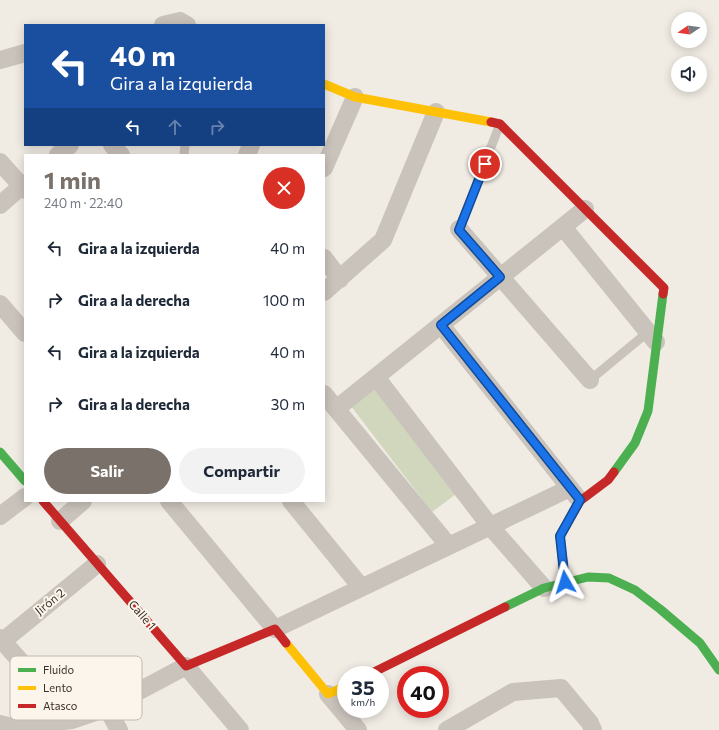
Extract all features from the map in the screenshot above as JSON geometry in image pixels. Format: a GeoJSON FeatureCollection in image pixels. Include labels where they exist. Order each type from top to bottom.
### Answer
{"type":"FeatureCollection","features":[{"type":"Feature","properties":{"kind":"street"},"geometry":{"type":"LineString","coordinates":[[169,24],[180,22],[185,24]]}},
{"type":"Feature","properties":{"kind":"street"},"geometry":{"type":"LineString","coordinates":[[0,60],[24,53]]}},
{"type":"Feature","properties":{"kind":"street"},"geometry":{"type":"LineString","coordinates":[[142,689],[186,666],[275,628],[490,526],[608,480],[636,443],[648,411],[652,337],[664,288],[500,124],[355,97],[325,84]]}},
{"type":"Feature","properties":{"kind":"street"},"geometry":{"type":"LineString","coordinates":[[325,166],[355,97]]}},
{"type":"Feature","properties":{"kind":"street"},"geometry":{"type":"LineString","coordinates":[[325,291],[383,240],[436,112]]}},
{"type":"Feature","properties":{"kind":"street"},"geometry":{"type":"LineString","coordinates":[[59,154],[69,146]]}},
{"type":"Feature","properties":{"kind":"street"},"geometry":{"type":"LineString","coordinates":[[113,146],[120,154]]}},
{"type":"Feature","properties":{"kind":"street"},"geometry":{"type":"LineString","coordinates":[[0,162],[24,186],[0,205]]}},
{"type":"Feature","properties":{"kind":"street"},"geometry":{"type":"LineString","coordinates":[[336,409],[585,210]]}},
{"type":"Feature","properties":{"kind":"street"},"geometry":{"type":"LineString","coordinates":[[563,227],[652,337]]}},
{"type":"Feature","properties":{"kind":"street"},"geometry":{"type":"LineString","coordinates":[[459,230],[590,380]]}},
{"type":"Feature","properties":{"kind":"street"},"geometry":{"type":"LineString","coordinates":[[325,259],[340,279]]}},
{"type":"Feature","properties":{"kind":"street"},"geometry":{"type":"LineString","coordinates":[[0,304],[24,332]]}},
{"type":"Feature","properties":{"kind":"street"},"geometry":{"type":"LineString","coordinates":[[441,325],[575,494]]}},
{"type":"Feature","properties":{"kind":"street"},"geometry":{"type":"LineString","coordinates":[[376,377],[490,526],[544,588]]}},
{"type":"Feature","properties":{"kind":"street"},"geometry":{"type":"LineString","coordinates":[[325,395],[448,546]]}},
{"type":"Feature","properties":{"kind":"street"},"geometry":{"type":"LineString","coordinates":[[0,452],[24,480]]}},
{"type":"Feature","properties":{"kind":"street"},"geometry":{"type":"LineString","coordinates":[[565,582],[560,536],[575,494]]}},
{"type":"Feature","properties":{"kind":"street"},"geometry":{"type":"LineString","coordinates":[[0,516],[24,498]]}},
{"type":"Feature","properties":{"kind":"street","name":"Calle 1"},"geometry":{"type":"LineString","coordinates":[[43,502],[240,730]]}},
{"type":"Feature","properties":{"kind":"street"},"geometry":{"type":"LineString","coordinates":[[60,521],[82,502]]}},
{"type":"Feature","properties":{"kind":"street"},"geometry":{"type":"LineString","coordinates":[[170,502],[358,730]]}},
{"type":"Feature","properties":{"kind":"street"},"geometry":{"type":"LineString","coordinates":[[292,502],[361,587]]}},
{"type":"Feature","properties":{"kind":"street","name":"Jirón 2"},"geometry":{"type":"LineString","coordinates":[[1,639],[97,564]]}},
{"type":"Feature","properties":{"kind":"street"},"geometry":{"type":"LineString","coordinates":[[386,666],[544,588],[588,577],[609,578],[635,590],[700,643],[719,670]]}},
{"type":"Feature","properties":{"kind":"street"},"geometry":{"type":"LineString","coordinates":[[1,639],[16,656]]}},
{"type":"Feature","properties":{"kind":"street"},"geometry":{"type":"LineString","coordinates":[[447,730],[513,692],[561,688],[590,723],[593,730]]}},
{"type":"Feature","properties":{"kind":"street"},"geometry":{"type":"LineString","coordinates":[[328,694],[337,690]]}},
{"type":"Feature","properties":{"kind":"street"},"geometry":{"type":"LineString","coordinates":[[0,724],[12,726],[72,720]]}},
{"type":"Feature","properties":{"kind":"street"},"geometry":{"type":"LineString","coordinates":[[114,720],[119,730]]}},
{"type":"Feature","properties":{"kind":"lane"},"geometry":{"type":"LineString","coordinates":[[459,230],[500,124]]}},
{"type":"Feature","properties":{"kind":"lane"},"geometry":{"type":"LineString","coordinates":[[590,380],[652,337]]}},
{"type":"Feature","properties":{"kind":"green space"},"geometry":{"type":"Polygon","coordinates":[[[376,384],[456,494],[432,512],[351,406],[376,384]]]}},
{"type":"Feature","properties":{"kind":"traffic: fast"},"geometry":{"type":"LineString","coordinates":[[614,472],[635,443],[648,411],[663,294]]}},
{"type":"Feature","properties":{"kind":"traffic: fast"},"geometry":{"type":"LineString","coordinates":[[0,452],[24,480]]}},
{"type":"Feature","properties":{"kind":"traffic: fast"},"geometry":{"type":"LineString","coordinates":[[505,607],[544,588],[588,577],[609,578],[635,590],[660,609],[700,643],[719,670]]}},
{"type":"Feature","properties":{"kind":"traffic: slow"},"geometry":{"type":"LineString","coordinates":[[325,84],[355,97],[491,122]]}},
{"type":"Feature","properties":{"kind":"traffic: slow"},"geometry":{"type":"LineString","coordinates":[[286,643],[328,694],[337,690]]}},
{"type":"Feature","properties":{"kind":"traffic: jam"},"geometry":{"type":"LineString","coordinates":[[491,122],[500,124],[664,288],[663,294]]}},
{"type":"Feature","properties":{"kind":"traffic: jam"},"geometry":{"type":"LineString","coordinates":[[565,582],[560,536],[580,501],[608,480],[614,472]]}},
{"type":"Feature","properties":{"kind":"traffic: jam"},"geometry":{"type":"LineString","coordinates":[[44,502],[186,666],[275,629],[286,643]]}},
{"type":"Feature","properties":{"kind":"traffic: jam"},"geometry":{"type":"LineString","coordinates":[[386,666],[505,607]]}},
{"type":"Feature","properties":{"kind":"route"},"geometry":{"type":"LineString","coordinates":[[485,164],[459,230],[500,277],[441,325],[580,500],[560,536],[565,582]]}}]}
